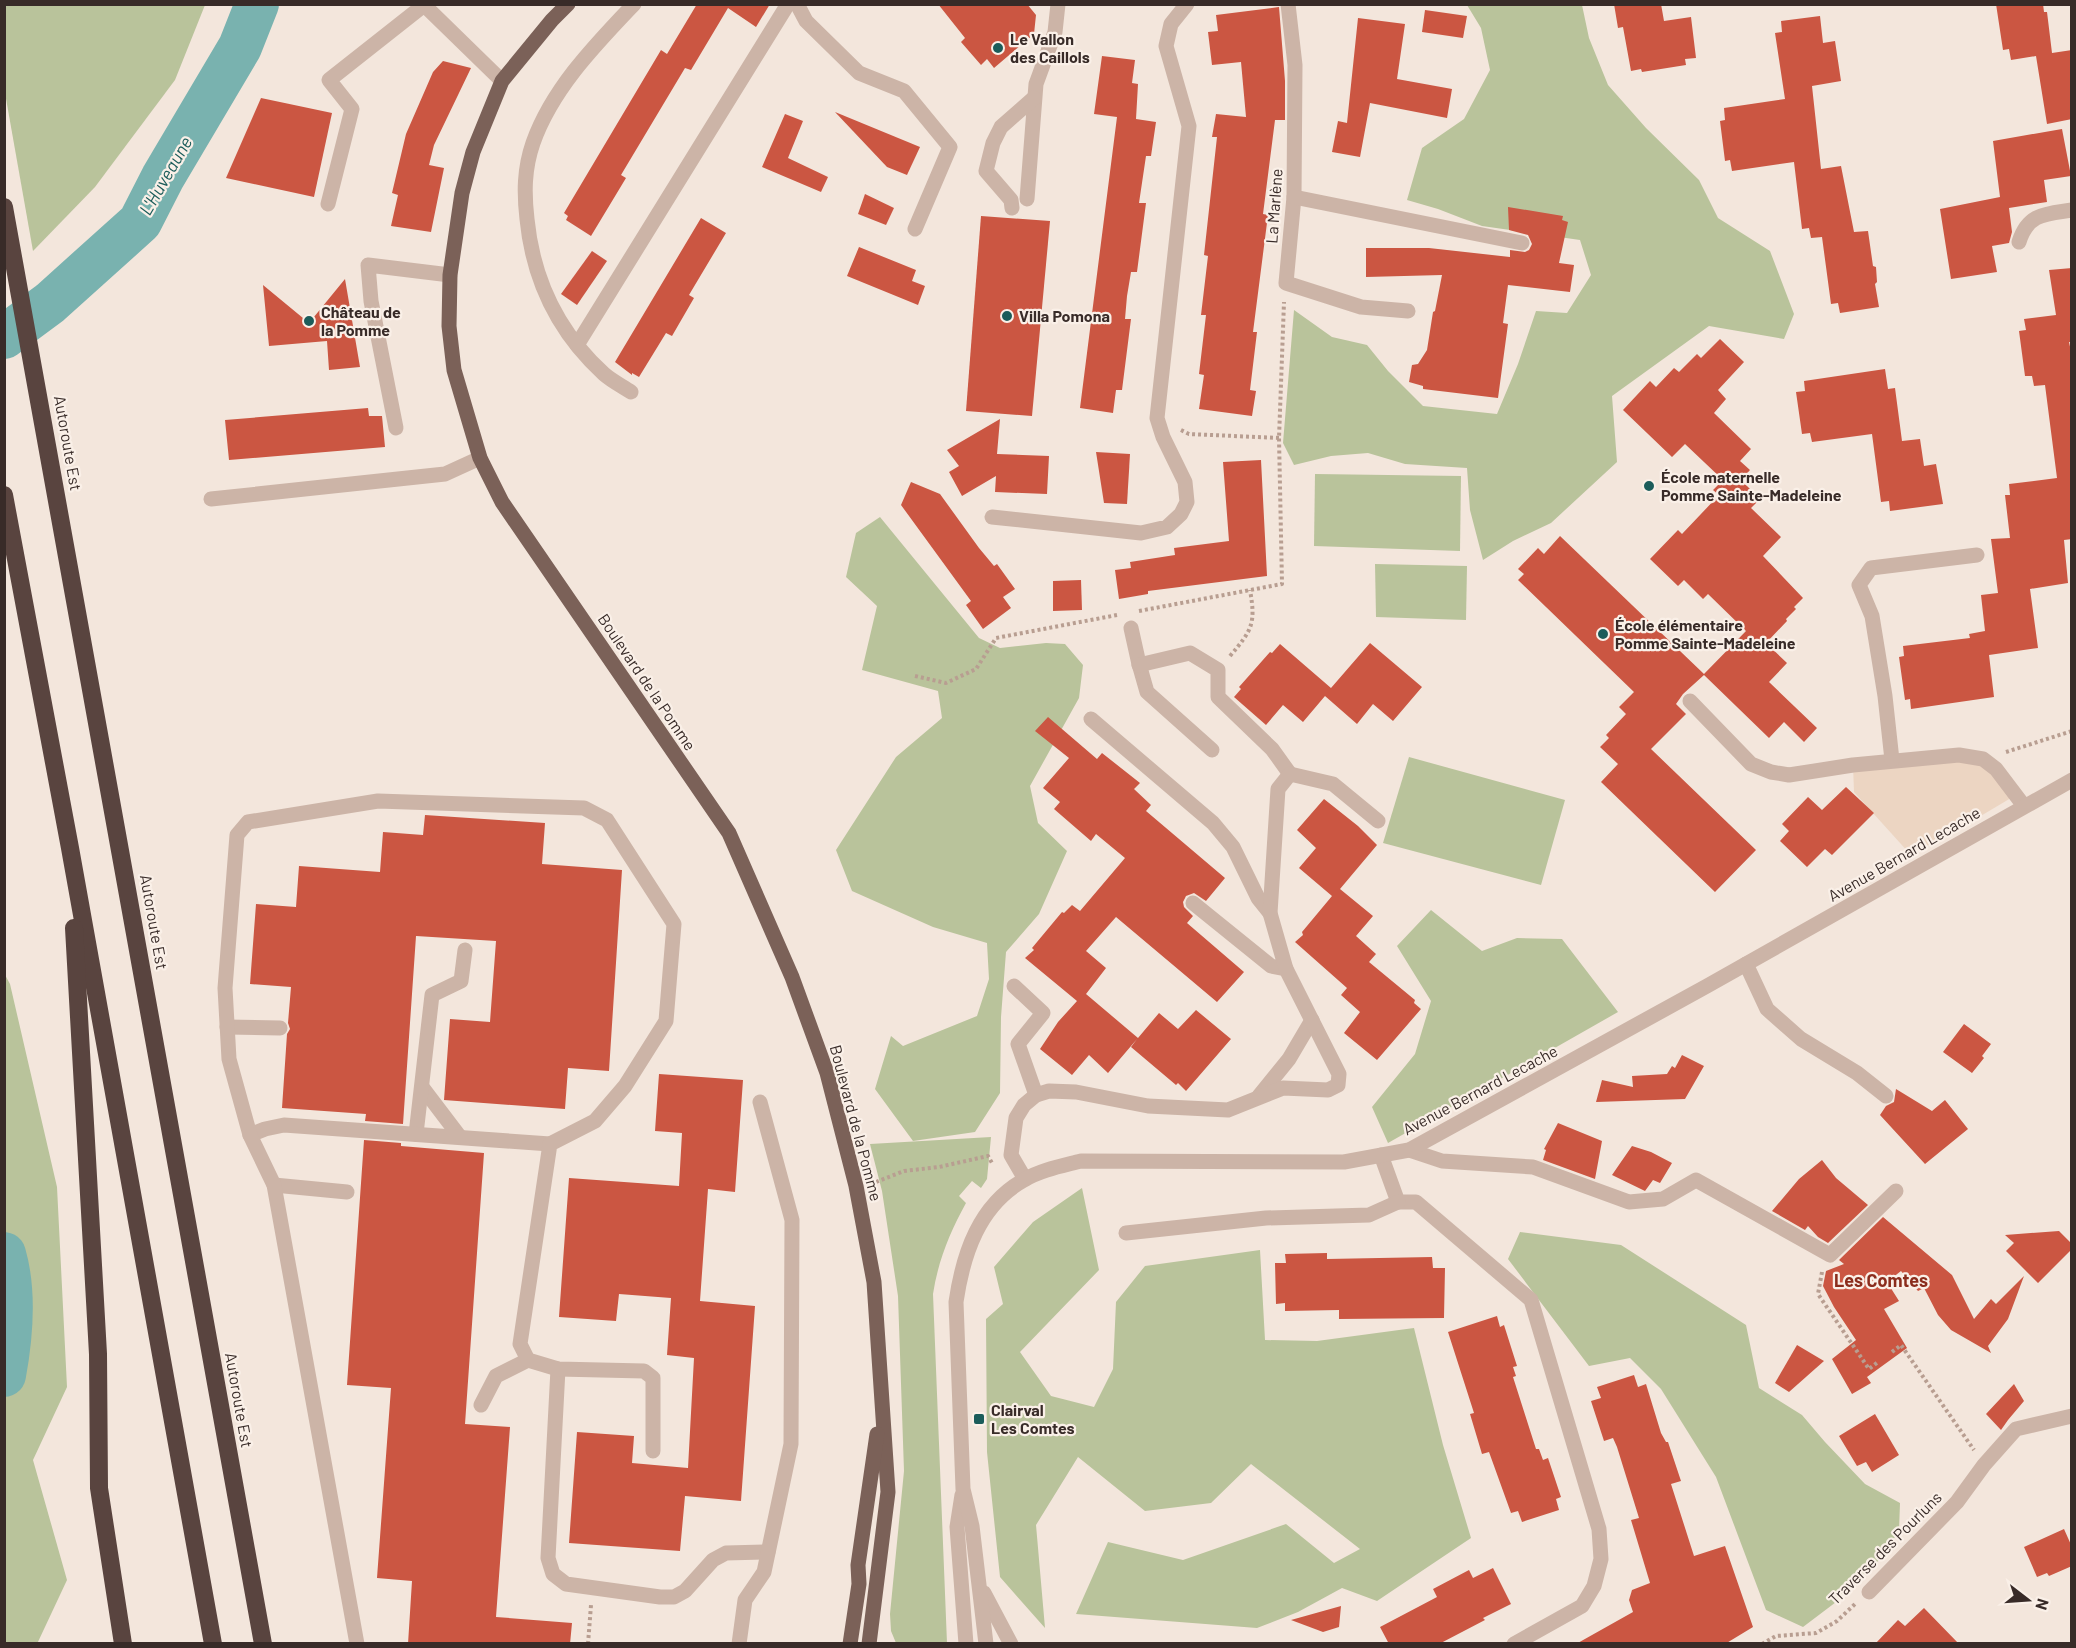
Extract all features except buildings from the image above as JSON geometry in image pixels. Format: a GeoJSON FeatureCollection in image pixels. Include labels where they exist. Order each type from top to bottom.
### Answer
{"type":"FeatureCollection","features":[{"type":"Feature","properties":{"kind":"highway","name":"Autoroute Est"},"geometry":{"type":"LineString","coordinates":[[4,207],[263,1644]]}},
{"type":"Feature","properties":{"kind":"highway"},"geometry":{"type":"LineString","coordinates":[[4,495],[213,1644]]}},
{"type":"Feature","properties":{"kind":"highway"},"geometry":{"type":"LineString","coordinates":[[70,848],[98,1354],[99,1488],[123,1644]]}},
{"type":"Feature","properties":{"kind":"main road","name":"Boulevard de la Pomme"},"geometry":{"type":"LineString","coordinates":[[568,4],[502,81],[473,152],[462,193],[450,275],[450,326],[454,370],[480,458],[502,502],[729,833],[792,977],[827,1073],[856,1186],[874,1282],[888,1492],[869,1644]]}},
{"type":"Feature","properties":{"kind":"main road","name":"Boulevard de la Pomme"},"geometry":{"type":"LineString","coordinates":[[849,1644],[859,1584],[858,1565],[881,1408]]}},
{"type":"Feature","properties":{"kind":"street"},"geometry":{"type":"LineString","coordinates":[[631,392],[605,375],[578,345],[548,301],[530,248],[525,176],[533,142],[553,101],[581,61],[634,4]]}},
{"type":"Feature","properties":{"kind":"street"},"geometry":{"type":"LineString","coordinates":[[578,345],[788,4]]}},
{"type":"Feature","properties":{"kind":"street"},"geometry":{"type":"LineString","coordinates":[[797,4],[806,21],[859,73],[904,91],[950,147],[915,229]]}},
{"type":"Feature","properties":{"kind":"street"},"geometry":{"type":"LineString","coordinates":[[1027,199],[1036,84],[1056,32],[1058,4]]}},
{"type":"Feature","properties":{"kind":"street"},"geometry":{"type":"LineString","coordinates":[[992,517],[1141,533],[1167,527],[1181,514],[1187,502],[1185,482],[1163,437],[1157,418],[1189,126],[1166,46],[1171,24],[1187,4]]}},
{"type":"Feature","properties":{"kind":"street","name":"La Marlène"},"geometry":{"type":"LineString","coordinates":[[1288,4],[1295,65],[1294,197],[1286,283],[1361,307],[1408,311]]}},
{"type":"Feature","properties":{"kind":"street"},"geometry":{"type":"LineString","coordinates":[[328,204],[352,109],[329,80],[424,5],[502,81]]}},
{"type":"Feature","properties":{"kind":"street"},"geometry":{"type":"LineString","coordinates":[[1012,208],[1011,200],[986,171],[993,143],[1001,127],[1034,98]]}},
{"type":"Feature","properties":{"kind":"street"},"geometry":{"type":"LineString","coordinates":[[1294,197],[1522,243]]}},
{"type":"Feature","properties":{"kind":"street"},"geometry":{"type":"LineString","coordinates":[[2019,242],[2030,221],[2042,215],[2072,210]]}},
{"type":"Feature","properties":{"kind":"street"},"geometry":{"type":"LineString","coordinates":[[396,428],[371,301],[368,265],[450,275]]}},
{"type":"Feature","properties":{"kind":"street"},"geometry":{"type":"LineString","coordinates":[[212,499],[445,474],[480,458]]}},
{"type":"Feature","properties":{"kind":"street"},"geometry":{"type":"LineString","coordinates":[[1892,760],[1885,696],[1872,616],[1859,585],[1872,568],[1977,555]]}},
{"type":"Feature","properties":{"kind":"street"},"geometry":{"type":"LineString","coordinates":[[1131,628],[1147,693],[1212,750]]}},
{"type":"Feature","properties":{"kind":"street"},"geometry":{"type":"LineString","coordinates":[[1139,665],[1190,653],[1218,670],[1218,697],[1272,749],[1290,774],[1333,784],[1378,822]]}},
{"type":"Feature","properties":{"kind":"street"},"geometry":{"type":"LineString","coordinates":[[1690,701],[1750,764],[1770,772],[1789,775],[1892,760],[1959,754],[1983,759],[1996,769],[2024,806]]}},
{"type":"Feature","properties":{"kind":"street"},"geometry":{"type":"LineString","coordinates":[[1091,719],[1213,823],[1233,847],[1258,898],[1270,913]]}},
{"type":"Feature","properties":{"kind":"street"},"geometry":{"type":"LineString","coordinates":[[1025,1179],[1011,1155],[1016,1118],[1024,1105],[1036,1095],[1049,1091],[1076,1092],[1148,1106],[1228,1110],[1283,1088],[1328,1090],[1338,1085],[1339,1074],[1286,969],[1270,913],[1278,789],[1290,774]]}},
{"type":"Feature","properties":{"kind":"street","name":"Avenue Bernard Lecache"},"geometry":{"type":"LineString","coordinates":[[986,1644],[972,1526],[963,1489],[956,1302],[961,1272],[977,1229],[991,1208],[1009,1189],[1043,1171],[1081,1161],[1344,1162],[1409,1150],[1746,964],[2072,780]]}},
{"type":"Feature","properties":{"kind":"street"},"geometry":{"type":"LineString","coordinates":[[250,1135],[284,1125],[550,1144],[595,1121],[625,1086],[666,1021],[674,924],[607,820],[584,808],[378,801],[248,822],[237,835],[225,988],[229,1059],[250,1135],[274,1185],[357,1644]]}},
{"type":"Feature","properties":{"kind":"street"},"geometry":{"type":"LineString","coordinates":[[1193,903],[1271,966],[1286,969]]}},
{"type":"Feature","properties":{"kind":"street"},"geometry":{"type":"LineString","coordinates":[[416,1134],[432,994],[461,981],[465,950]]}},
{"type":"Feature","properties":{"kind":"street"},"geometry":{"type":"LineString","coordinates":[[1746,964],[1767,1009],[1801,1039],[1857,1073],[1886,1096]]}},
{"type":"Feature","properties":{"kind":"street"},"geometry":{"type":"LineString","coordinates":[[1014,986],[1043,1014],[1018,1044],[1036,1095]]}},
{"type":"Feature","properties":{"kind":"street"},"geometry":{"type":"LineString","coordinates":[[1257,1099],[1289,1059],[1312,1020]]}},
{"type":"Feature","properties":{"kind":"street"},"geometry":{"type":"LineString","coordinates":[[227,1027],[280,1028]]}},
{"type":"Feature","properties":{"kind":"street"},"geometry":{"type":"LineString","coordinates":[[422,1087],[460,1137]]}},
{"type":"Feature","properties":{"kind":"street"},"geometry":{"type":"LineString","coordinates":[[739,1644],[745,1600],[764,1572],[791,1444],[792,1220],[760,1102]]}},
{"type":"Feature","properties":{"kind":"street"},"geometry":{"type":"LineString","coordinates":[[528,1360],[520,1344],[550,1144]]}},
{"type":"Feature","properties":{"kind":"street"},"geometry":{"type":"LineString","coordinates":[[1409,1150],[1442,1161],[1533,1167],[1629,1202],[1663,1199],[1696,1179],[1830,1255],[1896,1191]]}},
{"type":"Feature","properties":{"kind":"street"},"geometry":{"type":"LineString","coordinates":[[1382,1155],[1398,1202]]}},
{"type":"Feature","properties":{"kind":"street"},"geometry":{"type":"LineString","coordinates":[[274,1185],[347,1192]]}},
{"type":"Feature","properties":{"kind":"street"},"geometry":{"type":"LineString","coordinates":[[1125,1233],[1266,1218],[1369,1215],[1398,1202],[1416,1202],[1531,1300],[1599,1529],[1601,1559],[1594,1586],[1582,1606],[1514,1644]]}},
{"type":"Feature","properties":{"kind":"street"},"geometry":{"type":"LineString","coordinates":[[480,1405],[496,1376],[528,1360],[558,1369],[644,1371],[653,1378],[653,1451]]}},
{"type":"Feature","properties":{"kind":"street"},"geometry":{"type":"LineString","coordinates":[[558,1369],[548,1558],[553,1574],[566,1584],[592,1589],[674,1597],[685,1591],[713,1560],[726,1553],[768,1552]]}},
{"type":"Feature","properties":{"kind":"street","name":"Traverse des Pourluns"},"geometry":{"type":"LineString","coordinates":[[1869,1592],[1957,1502],[1984,1465],[2016,1429],[2072,1416]]}},
{"type":"Feature","properties":{"kind":"street","name":"Avenue Bernard Lecache"},"geometry":{"type":"LineString","coordinates":[[963,1489],[957,1527],[966,1644]]}},
{"type":"Feature","properties":{"kind":"street"},"geometry":{"type":"LineString","coordinates":[[980,1585],[1011,1644]]}},
{"type":"Feature","properties":{"kind":"path"},"geometry":{"type":"LineString","coordinates":[[1157,418],[1189,434],[1279,438]]}},
{"type":"Feature","properties":{"kind":"path"},"geometry":{"type":"LineString","coordinates":[[1218,670],[1251,628],[1254,613],[1250,590]]}},
{"type":"Feature","properties":{"kind":"path"},"geometry":{"type":"LineString","coordinates":[[1983,759],[2072,731]]}},
{"type":"Feature","properties":{"kind":"path"},"geometry":{"type":"LineString","coordinates":[[876,1182],[904,1171],[939,1167],[988,1156]]}},
{"type":"Feature","properties":{"kind":"path"},"geometry":{"type":"LineString","coordinates":[[1830,1255],[1821,1274],[1818,1294],[1869,1369],[1878,1362]]}},
{"type":"Feature","properties":{"kind":"path"},"geometry":{"type":"LineString","coordinates":[[1892,1352],[1901,1345],[1984,1465]]}},
{"type":"Feature","properties":{"kind":"path"},"geometry":{"type":"LineString","coordinates":[[588,1644],[592,1589]]}},
{"type":"Feature","properties":{"kind":"path","name":"Traverse des Pourluns"},"geometry":{"type":"LineString","coordinates":[[1762,1644],[1776,1636],[1816,1633],[1837,1621],[1869,1592]]}},
{"type":"Feature","properties":{"kind":"green space"},"geometry":{"type":"Polygon","coordinates":[[[4,5],[205,5],[175,80],[95,187],[33,251],[5,93],[4,5]]]}},
{"type":"Feature","properties":{"kind":"green space"},"geometry":{"type":"Polygon","coordinates":[[[1467,5],[1582,5],[1589,38],[1608,85],[1646,128],[1699,180],[1718,218],[1770,251],[1794,314],[1784,339],[1709,326],[1612,396],[1617,462],[1551,523],[1513,541],[1483,560],[1470,510],[1467,468],[1405,464],[1368,453],[1331,456],[1294,465],[1283,443],[1294,310],[1332,337],[1367,345],[1388,371],[1423,406],[1497,414],[1518,364],[1536,311],[1567,313],[1591,275],[1580,240],[1482,226],[1407,200],[1422,148],[1464,119],[1490,70],[1481,28],[1467,5]]]}},
{"type":"Feature","properties":{"kind":"green space"},"geometry":{"type":"Polygon","coordinates":[[[1315,474],[1461,476],[1460,551],[1314,546],[1315,474]]]}},
{"type":"Feature","properties":{"kind":"green space"},"geometry":{"type":"Polygon","coordinates":[[[880,517],[979,638],[1000,648],[1046,643],[1065,644],[1083,665],[1079,698],[1030,786],[1038,823],[1067,851],[1039,914],[1006,952],[1001,1017],[1000,1093],[975,1132],[913,1141],[875,1089],[891,1036],[903,1046],[977,1016],[989,979],[987,943],[933,927],[852,891],[836,850],[896,757],[942,718],[938,691],[862,670],[877,606],[846,577],[856,533],[880,517]]]}},
{"type":"Feature","properties":{"kind":"green space"},"geometry":{"type":"Polygon","coordinates":[[[1375,564],[1467,566],[1466,620],[1376,617],[1375,564]]]}},
{"type":"Feature","properties":{"kind":"green space"},"geometry":{"type":"Polygon","coordinates":[[[1409,757],[1565,800],[1541,885],[1383,843],[1409,757]]]}},
{"type":"Feature","properties":{"kind":"green space"},"geometry":{"type":"Polygon","coordinates":[[[1431,910],[1482,951],[1517,938],[1562,939],[1618,1012],[1388,1143],[1372,1107],[1415,1054],[1431,1001],[1397,946],[1431,910]]]}},
{"type":"Feature","properties":{"kind":"green space"},"geometry":{"type":"Polygon","coordinates":[[[4,973],[10,984],[57,1187],[67,1387],[33,1460],[67,1580],[37,1644],[4,1643],[4,973]]]}},
{"type":"Feature","properties":{"kind":"green space"},"geometry":{"type":"Polygon","coordinates":[[[991,1137],[987,1179],[981,1188],[972,1181],[959,1196],[966,1203],[945,1247],[933,1294],[947,1643],[896,1643],[891,1631],[890,1614],[904,1471],[898,1296],[882,1191],[870,1144],[991,1137]]]}},
{"type":"Feature","properties":{"kind":"green space"},"geometry":{"type":"Polygon","coordinates":[[[1082,1188],[1099,1270],[1020,1352],[1051,1396],[1094,1407],[1113,1369],[1116,1302],[1145,1266],[1260,1250],[1265,1340],[1317,1341],[1414,1328],[1443,1445],[1471,1538],[1377,1601],[1342,1588],[1298,1612],[1257,1628],[1076,1614],[1108,1542],[1183,1560],[1286,1524],[1334,1563],[1360,1549],[1251,1464],[1211,1503],[1145,1511],[1078,1457],[1036,1525],[1045,1628],[1000,1577],[987,1452],[986,1319],[1003,1304],[994,1267],[1033,1222],[1082,1188]]]}},
{"type":"Feature","properties":{"kind":"green space"},"geometry":{"type":"Polygon","coordinates":[[[1520,1232],[1621,1245],[1746,1325],[1759,1388],[1802,1415],[1865,1484],[1900,1503],[1899,1531],[1881,1558],[1844,1596],[1803,1627],[1766,1610],[1716,1477],[1661,1389],[1630,1358],[1589,1366],[1508,1259],[1520,1232]]]}},
{"type":"Feature","properties":{"kind":"shaded area"},"geometry":{"type":"Polygon","coordinates":[[[1983,759],[2016,795],[1947,836],[1910,854],[1854,792],[1853,765],[1983,759]]]}},
{"type":"Feature","properties":{"kind":"waterway","name":"L'Huveaune"},"geometry":{"type":"LineString","coordinates":[[4,337],[50,303],[140,222],[163,177],[240,47],[257,4]]}},
{"type":"Feature","properties":{"kind":"waterway","name":"L'Huveaune"},"geometry":{"type":"LineString","coordinates":[[4,1254],[11,1299],[4,1375]]}},
{"type":"Feature","properties":{"kind":"place","name":"Le Vallon des Caillols"},"geometry":{"type":"Point","coordinates":[998,48]}},
{"type":"Feature","properties":{"kind":"place","name":"Villa Pomona"},"geometry":{"type":"Point","coordinates":[1007,316]}},
{"type":"Feature","properties":{"kind":"place","name":"Château de la Pomme"},"geometry":{"type":"Point","coordinates":[309,321]}},
{"type":"Feature","properties":{"kind":"place","name":"École maternelle Pomme Sainte-Madeleine"},"geometry":{"type":"Point","coordinates":[1649,486]}},
{"type":"Feature","properties":{"kind":"place","name":"École élémentaire Pomme Sainte-Madeleine"},"geometry":{"type":"Point","coordinates":[1603,634]}},
{"type":"Feature","properties":{"kind":"place","name":"Clairval Les Comtes"},"geometry":{"type":"Point","coordinates":[979,1419]}},
{"type":"Feature","properties":{"kind":"district","name":"Les Comtes"},"geometry":{"type":"Point","coordinates":[1881,1281]}}]}
